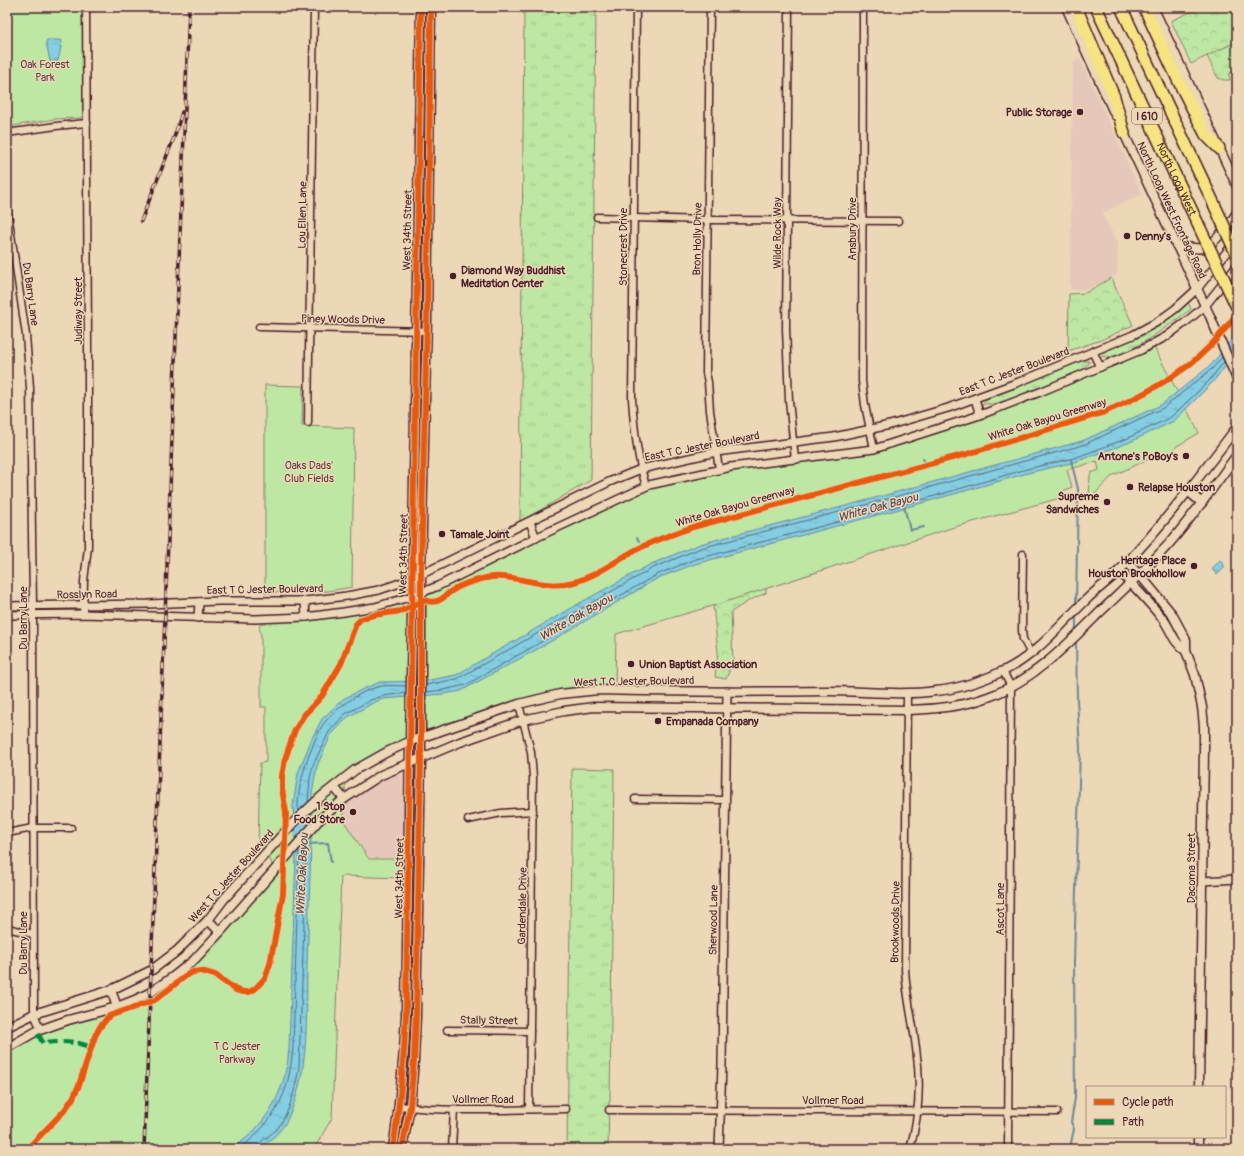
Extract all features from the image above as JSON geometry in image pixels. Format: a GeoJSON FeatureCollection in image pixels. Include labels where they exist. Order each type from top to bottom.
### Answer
{"type":"FeatureCollection","features":[{"type":"Feature","properties":{"kind":"highway"},"geometry":{"type":"LineString","coordinates":[[1076,7],[1114,97],[1124,133]]}},
{"type":"Feature","properties":{"kind":"highway","name":"North Loop West"},"geometry":{"type":"LineString","coordinates":[[1096,7],[1237,307]]}},
{"type":"Feature","properties":{"kind":"highway","name":"North Loop West"},"geometry":{"type":"LineString","coordinates":[[1121,7],[1237,255]]}},
{"type":"Feature","properties":{"kind":"highway"},"geometry":{"type":"LineString","coordinates":[[1144,7],[1206,135],[1219,148]]}},
{"type":"Feature","properties":{"kind":"main road","name":"West 34th Street"},"geometry":{"type":"LineString","coordinates":[[402,1149],[410,1107],[414,1060],[421,758],[412,579],[421,7]]}},
{"type":"Feature","properties":{"kind":"main road","name":"West 34th Street"},"geometry":{"type":"LineString","coordinates":[[393,1149],[400,1106],[404,1054],[411,718],[417,664],[422,593],[421,573],[427,331],[431,7]]}},
{"type":"Feature","properties":{"kind":"main road","name":"North Loop West Frontage Road"},"geometry":{"type":"LineString","coordinates":[[1066,7],[1209,314],[1237,379]]}},
{"type":"Feature","properties":{"kind":"main road"},"geometry":{"type":"LineString","coordinates":[[1153,7],[1237,186]]}},
{"type":"Feature","properties":{"kind":"main road"},"geometry":{"type":"LineString","coordinates":[[419,174],[429,174]]}},
{"type":"Feature","properties":{"kind":"main road"},"geometry":{"type":"LineString","coordinates":[[1176,245],[1196,249],[1206,248],[1213,244],[1237,213]]}},
{"type":"Feature","properties":{"kind":"main road"},"geometry":{"type":"LineString","coordinates":[[417,250],[428,251]]}},
{"type":"Feature","properties":{"kind":"main road","name":"West T C Jester Boulevard"},"geometry":{"type":"LineString","coordinates":[[7,1027],[34,1014],[111,990],[152,970],[178,951],[208,920],[224,899],[294,822],[322,796],[355,770],[387,752],[411,741],[519,704],[560,694],[598,690],[727,692],[835,691],[907,693],[937,691],[974,682],[1003,671],[1030,654],[1086,600],[1119,571],[1154,533],[1188,492],[1237,427]]}},
{"type":"Feature","properties":{"kind":"main road"},"geometry":{"type":"LineString","coordinates":[[7,1048],[41,1030],[68,1020],[117,1007],[151,992],[174,976],[194,960],[318,821],[344,799],[380,775],[410,762],[523,720],[564,710],[594,707],[726,709],[937,709],[964,704],[988,697],[1011,687],[1045,665],[1166,547],[1237,455]]}},
{"type":"Feature","properties":{"kind":"main road"},"geometry":{"type":"LineString","coordinates":[[414,473],[423,473]]}},
{"type":"Feature","properties":{"kind":"main road"},"geometry":{"type":"LineString","coordinates":[[1188,492],[1202,502]]}},
{"type":"Feature","properties":{"kind":"main road","name":"Dacoma Street"},"geometry":{"type":"LineString","coordinates":[[1127,562],[1172,614],[1186,640],[1186,651],[1197,683],[1202,707],[1204,726],[1199,1086]]}},
{"type":"Feature","properties":{"kind":"main road","name":"Dacoma Street"},"geometry":{"type":"LineString","coordinates":[[1119,571],[1164,620],[1178,645],[1186,651]]}},
{"type":"Feature","properties":{"kind":"main road"},"geometry":{"type":"LineString","coordinates":[[334,786],[344,799]]}},
{"type":"Feature","properties":{"kind":"main road"},"geometry":{"type":"LineString","coordinates":[[208,920],[220,932]]}},
{"type":"Feature","properties":{"kind":"main road"},"geometry":{"type":"LineString","coordinates":[[111,990],[117,1007]]}},
{"type":"Feature","properties":{"kind":"main road"},"geometry":{"type":"LineString","coordinates":[[1198,1138],[1198,1149]]}},
{"type":"Feature","properties":{"kind":"street","name":"Judiway Street"},"geometry":{"type":"LineString","coordinates":[[83,614],[84,582],[88,546],[86,7]]}},
{"type":"Feature","properties":{"kind":"street","name":"Lou Ellen Lane"},"geometry":{"type":"LineString","coordinates":[[308,423],[314,7]]}},
{"type":"Feature","properties":{"kind":"street","name":"Stonecrest Drive"},"geometry":{"type":"LineString","coordinates":[[636,7],[632,399],[634,431],[641,469],[646,486]]}},
{"type":"Feature","properties":{"kind":"street","name":"Bron Holly Drive"},"geometry":{"type":"LineString","coordinates":[[710,7],[706,373],[719,469]]}},
{"type":"Feature","properties":{"kind":"street","name":"Wilde Rock Way"},"geometry":{"type":"LineString","coordinates":[[789,7],[786,329],[795,460]]}},
{"type":"Feature","properties":{"kind":"street","name":"Ansbury Drive"},"geometry":{"type":"LineString","coordinates":[[863,7],[862,381],[865,405],[874,449]]}},
{"type":"Feature","properties":{"kind":"street"},"geometry":{"type":"LineString","coordinates":[[7,133],[87,123]]}},
{"type":"Feature","properties":{"kind":"street","name":"Du Barry Lane"},"geometry":{"type":"LineString","coordinates":[[7,207],[26,335],[30,388],[33,605],[34,1014],[41,1030]]}},
{"type":"Feature","properties":{"kind":"street"},"geometry":{"type":"LineString","coordinates":[[597,217],[708,220],[898,221]]}},
{"type":"Feature","properties":{"kind":"street","name":"East T C Jester Boulevard"},"geometry":{"type":"LineString","coordinates":[[166,603],[305,601],[347,596],[379,590],[412,579],[421,573],[471,551],[609,482],[641,469],[716,452],[793,443],[870,430],[975,399],[1093,352],[1133,335],[1157,322],[1175,309],[1197,289],[1237,239]]}},
{"type":"Feature","properties":{"kind":"street"},"geometry":{"type":"LineString","coordinates":[[199,602],[198,618],[255,619],[306,617],[375,607],[422,593],[438,586],[646,486],[719,469],[874,449],[980,415],[1040,392],[1159,341],[1179,328],[1205,306],[1237,266]]}},
{"type":"Feature","properties":{"kind":"street","name":"Piney Woods Drive"},"geometry":{"type":"LineString","coordinates":[[259,327],[427,331]]}},
{"type":"Feature","properties":{"kind":"street"},"geometry":{"type":"LineString","coordinates":[[1093,352],[1100,367]]}},
{"type":"Feature","properties":{"kind":"street"},"geometry":{"type":"LineString","coordinates":[[975,399],[980,415]]}},
{"type":"Feature","properties":{"kind":"street"},"geometry":{"type":"LineString","coordinates":[[530,522],[536,538]]}},
{"type":"Feature","properties":{"kind":"street"},"geometry":{"type":"LineString","coordinates":[[1023,554],[1022,630],[1023,639],[1030,654]]}},
{"type":"Feature","properties":{"kind":"street"},"geometry":{"type":"LineString","coordinates":[[305,601],[306,617]]}},
{"type":"Feature","properties":{"kind":"street","name":"Rosslyn Road"},"geometry":{"type":"LineString","coordinates":[[7,606],[166,603]]}},
{"type":"Feature","properties":{"kind":"street","name":"Rosslyn Road"},"geometry":{"type":"LineString","coordinates":[[7,615],[83,614],[198,618]]}},
{"type":"Feature","properties":{"kind":"street","name":"Ascot Lane"},"geometry":{"type":"LineString","coordinates":[[1003,671],[1011,687],[1008,1149]]}},
{"type":"Feature","properties":{"kind":"street","name":"Sherwood Lane"},"geometry":{"type":"LineString","coordinates":[[719,1149],[722,1049],[727,692]]}},
{"type":"Feature","properties":{"kind":"street","name":"Brookwoods Drive"},"geometry":{"type":"LineString","coordinates":[[907,693],[904,968],[906,989],[917,1048],[919,1074],[918,1111],[910,1149]]}},
{"type":"Feature","properties":{"kind":"street","name":"Gardendale Drive"},"geometry":{"type":"LineString","coordinates":[[519,704],[531,752],[533,777],[529,1109]]}},
{"type":"Feature","properties":{"kind":"street"},"geometry":{"type":"LineString","coordinates":[[635,799],[725,800]]}},
{"type":"Feature","properties":{"kind":"street"},"geometry":{"type":"LineString","coordinates":[[468,820],[500,813],[533,811]]}},
{"type":"Feature","properties":{"kind":"street"},"geometry":{"type":"LineString","coordinates":[[7,833],[33,828],[72,828]]}},
{"type":"Feature","properties":{"kind":"street"},"geometry":{"type":"LineString","coordinates":[[1202,881],[1237,879]]}},
{"type":"Feature","properties":{"kind":"street"},"geometry":{"type":"LineString","coordinates":[[7,928],[33,934]]}},
{"type":"Feature","properties":{"kind":"street","name":"Stally Street"},"geometry":{"type":"LineString","coordinates":[[447,1030],[530,1031]]}},
{"type":"Feature","properties":{"kind":"street","name":"Vollmer Road"},"geometry":{"type":"LineString","coordinates":[[400,1106],[454,1109],[566,1109]]}},
{"type":"Feature","properties":{"kind":"street"},"geometry":{"type":"LineString","coordinates":[[452,1149],[454,1109]]}},
{"type":"Feature","properties":{"kind":"street","name":"Vollmer Road"},"geometry":{"type":"LineString","coordinates":[[609,1110],[1057,1112]]}},
{"type":"Feature","properties":{"kind":"shaded area"},"geometry":{"type":"Polygon","coordinates":[[[1080,59],[1142,194],[1102,213],[1118,245],[1117,275],[1085,290],[1070,289],[1073,63],[1080,59]]]}},
{"type":"Feature","properties":{"kind":"shaded area"},"geometry":{"type":"Polygon","coordinates":[[[401,770],[406,774],[405,858],[370,858],[343,820],[344,802],[375,782],[401,770]]]}},
{"type":"Feature","properties":{"kind":"green space","name":"Oak Forest Park"},"geometry":{"type":"Polygon","coordinates":[[[7,7],[83,7],[84,114],[81,118],[55,119],[7,127],[7,7]]]}},
{"type":"Feature","properties":{"kind":"green space"},"geometry":{"type":"Polygon","coordinates":[[[524,7],[596,7],[591,480],[520,522],[524,7]]]}},
{"type":"Feature","properties":{"kind":"green space"},"geometry":{"type":"Polygon","coordinates":[[[1201,7],[1237,7],[1237,41],[1191,64],[1171,21],[1201,7]]]}},
{"type":"Feature","properties":{"kind":"green space"},"geometry":{"type":"Polygon","coordinates":[[[1237,41],[1237,70],[1229,74],[1230,80],[1218,78],[1207,56],[1237,41]]]}},
{"type":"Feature","properties":{"kind":"green space"},"geometry":{"type":"Polygon","coordinates":[[[1111,278],[1133,325],[1101,340],[1068,351],[1069,294],[1085,293],[1111,278]]]}},
{"type":"Feature","properties":{"kind":"green space"},"geometry":{"type":"Polygon","coordinates":[[[1188,302],[1191,309],[1147,340],[1121,354],[1110,357],[1101,356],[1106,350],[1120,341],[1162,323],[1174,315],[1188,302]]]}},
{"type":"Feature","properties":{"kind":"green space","name":"T C Jester Parkway"},"geometry":{"type":"Polygon","coordinates":[[[1154,347],[1199,433],[1177,446],[1168,456],[1165,456],[1163,459],[1158,455],[1112,476],[1089,500],[1090,475],[1091,473],[1099,470],[1097,461],[1067,470],[1072,487],[1063,491],[1064,497],[951,528],[719,604],[616,634],[615,687],[575,689],[536,695],[506,704],[432,731],[427,730],[425,727],[407,735],[404,740],[346,773],[343,820],[369,859],[402,859],[402,878],[341,876],[332,1118],[314,1149],[7,1149],[7,1052],[31,1038],[52,1029],[96,1018],[118,1010],[199,960],[276,876],[266,848],[263,848],[258,844],[260,763],[266,762],[266,707],[261,707],[260,624],[264,621],[321,619],[362,613],[396,605],[404,606],[425,599],[428,595],[604,507],[651,488],[720,472],[816,460],[886,447],[1154,347]]]}},
{"type":"Feature","properties":{"kind":"green space"},"geometry":{"type":"Polygon","coordinates":[[[1080,361],[1089,361],[1089,363],[1084,369],[1011,399],[994,404],[982,404],[987,399],[1080,361]]]}},
{"type":"Feature","properties":{"kind":"green space","name":"Oaks Dads' Club Fields"},"geometry":{"type":"Polygon","coordinates":[[[265,385],[303,386],[302,426],[354,428],[352,587],[328,591],[265,593],[265,385]]]}},
{"type":"Feature","properties":{"kind":"green space"},"geometry":{"type":"Polygon","coordinates":[[[826,569],[766,588],[766,593],[750,600],[731,612],[733,661],[726,679],[715,677],[718,652],[713,605],[709,604],[826,569]]]}},
{"type":"Feature","properties":{"kind":"green space"},"geometry":{"type":"Polygon","coordinates":[[[572,768],[614,769],[610,1102],[608,1149],[567,1149],[572,768]]]}},
{"type":"Feature","properties":{"kind":"water"},"geometry":{"type":"Polygon","coordinates":[[[47,40],[60,40],[62,42],[58,61],[50,61],[46,42],[47,40]]]}},
{"type":"Feature","properties":{"kind":"water","name":"White Oak Bayou"},"geometry":{"type":"Polygon","coordinates":[[[1237,333],[1237,353],[1211,384],[1174,421],[1128,443],[1075,462],[1028,473],[695,564],[658,578],[543,646],[461,691],[444,694],[383,699],[348,717],[331,735],[317,766],[312,794],[306,1024],[300,1082],[288,1118],[275,1135],[259,1149],[231,1149],[251,1134],[267,1115],[279,1093],[283,1081],[289,1048],[296,855],[293,806],[298,773],[312,738],[322,719],[343,699],[380,682],[425,681],[456,675],[587,599],[651,564],[700,544],[853,504],[1082,441],[1161,405],[1211,365],[1237,333]]]}},
{"type":"Feature","properties":{"kind":"water"},"geometry":{"type":"Polygon","coordinates":[[[1220,560],[1224,565],[1224,568],[1217,575],[1212,569],[1220,560]]]}},
{"type":"Feature","properties":{"kind":"waterway"},"geometry":{"type":"LineString","coordinates":[[923,459],[925,463]]}},
{"type":"Feature","properties":{"kind":"waterway"},"geometry":{"type":"LineString","coordinates":[[1071,460],[1078,489],[1076,605]]}},
{"type":"Feature","properties":{"kind":"waterway","name":"White Oak Bayou"},"geometry":{"type":"LineString","coordinates":[[904,506],[910,530],[924,527]]}},
{"type":"Feature","properties":{"kind":"waterway"},"geometry":{"type":"LineString","coordinates":[[1076,613],[1076,631]]}},
{"type":"Feature","properties":{"kind":"waterway"},"geometry":{"type":"LineString","coordinates":[[1072,1149],[1071,1143],[1074,1129],[1071,1122],[1075,1098],[1074,962],[1080,748],[1077,700],[1076,639]]}},
{"type":"Feature","properties":{"kind":"waterway","name":"White Oak Bayou"},"geometry":{"type":"LineString","coordinates":[[309,844],[328,843],[331,862]]}},
{"type":"Feature","properties":{"kind":"railway"},"geometry":{"type":"LineString","coordinates":[[144,1149],[189,7]]}},
{"type":"Feature","properties":{"kind":"railway"},"geometry":{"type":"LineString","coordinates":[[141,221],[175,135],[182,112]]}},
{"type":"Feature","properties":{"kind":"marked path"},"geometry":{"type":"LineString","coordinates":[[38,1034],[43,1043],[68,1042],[92,1048]]}},
{"type":"Feature","properties":{"kind":"cycle path"},"geometry":{"type":"LineString","coordinates":[[393,1149],[398,1115],[406,1015],[421,7]]}},
{"type":"Feature","properties":{"kind":"cycle path"},"geometry":{"type":"LineString","coordinates":[[402,1149],[410,1107],[416,1015],[421,758],[421,568],[427,318],[431,7]]}},
{"type":"Feature","properties":{"kind":"cycle path","name":"White Oak Bayou Greenway"},"geometry":{"type":"LineString","coordinates":[[27,1149],[64,1111],[73,1098],[79,1085],[95,1036],[109,1016],[155,1000],[193,972],[201,971],[215,975],[236,990],[243,992],[249,992],[255,989],[265,978],[270,964],[283,894],[286,812],[282,789],[282,776],[285,759],[295,730],[304,715],[322,696],[341,664],[356,624],[361,619],[374,615],[401,611],[426,600],[431,602],[436,601],[442,599],[458,587],[486,578],[508,577],[551,584],[574,582],[597,572],[648,544],[693,527],[967,454],[1102,413],[1158,386],[1185,368],[1197,359],[1219,337],[1237,314]]}},
{"type":"Feature","properties":{"kind":"place","name":"Public Storage"},"geometry":{"type":"Point","coordinates":[1080,112]}},
{"type":"Feature","properties":{"kind":"place","name":"Denny's"},"geometry":{"type":"Point","coordinates":[1127,236]}},
{"type":"Feature","properties":{"kind":"place","name":"Diamond Way Buddhist Meditation Center"},"geometry":{"type":"Point","coordinates":[453,276]}},
{"type":"Feature","properties":{"kind":"place","name":"Antone's PoBoy's"},"geometry":{"type":"Point","coordinates":[1186,456]}},
{"type":"Feature","properties":{"kind":"place","name":"Relapse Houston"},"geometry":{"type":"Point","coordinates":[1130,487]}},
{"type":"Feature","properties":{"kind":"place","name":"Supreme Sandwiches"},"geometry":{"type":"Point","coordinates":[1107,502]}},
{"type":"Feature","properties":{"kind":"place","name":"Tamale Joint"},"geometry":{"type":"Point","coordinates":[442,534]}},
{"type":"Feature","properties":{"kind":"place","name":"Heritage Place Houston Brookhollow"},"geometry":{"type":"Point","coordinates":[1194,566]}},
{"type":"Feature","properties":{"kind":"place","name":"Union Baptist Association"},"geometry":{"type":"Point","coordinates":[631,664]}},
{"type":"Feature","properties":{"kind":"place","name":"Empanada Company"},"geometry":{"type":"Point","coordinates":[658,721]}},
{"type":"Feature","properties":{"kind":"place","name":"1 Stop Food Store"},"geometry":{"type":"Point","coordinates":[353,812]}}]}
